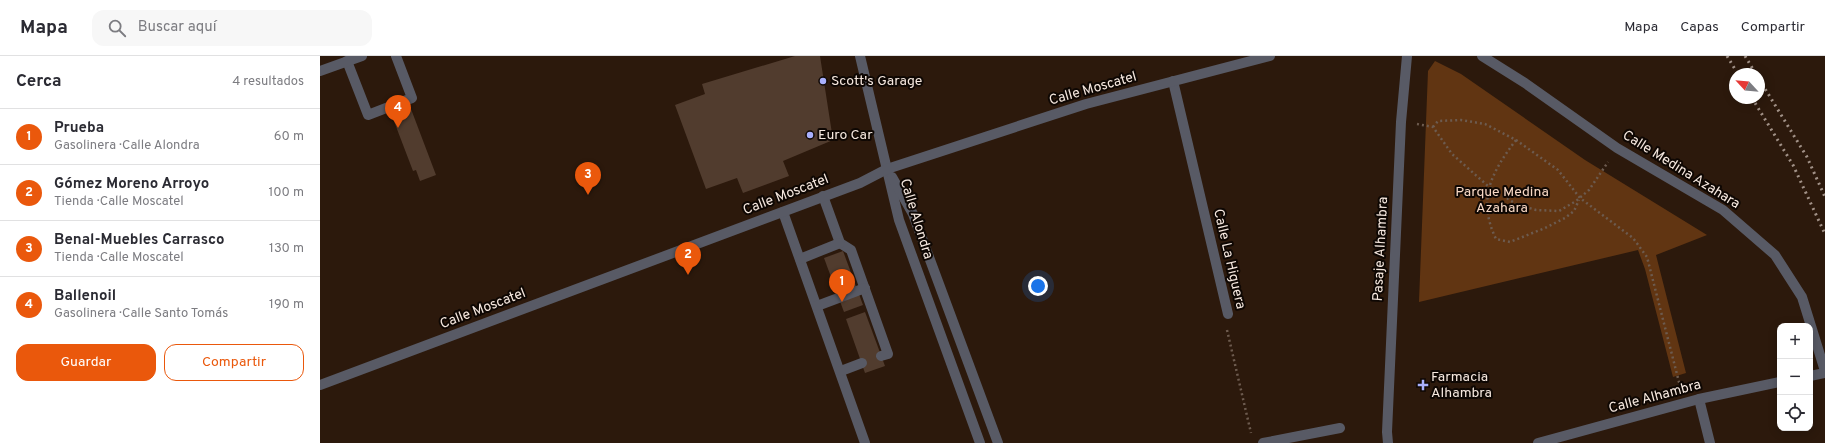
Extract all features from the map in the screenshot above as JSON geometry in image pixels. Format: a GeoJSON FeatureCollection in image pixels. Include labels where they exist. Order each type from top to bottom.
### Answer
{"type":"FeatureCollection","features":[{"type":"Feature","properties":{"kind":"street"},"geometry":{"type":"LineString","coordinates":[[320,71],[362,56]]}},
{"type":"Feature","properties":{"kind":"street"},"geometry":{"type":"LineString","coordinates":[[347,61],[368,115],[412,98],[396,56]]}},
{"type":"Feature","properties":{"kind":"street"},"geometry":{"type":"LineString","coordinates":[[860,56],[887,169]]}},
{"type":"Feature","properties":{"kind":"street","name":"Calle Moscatel"},"geometry":{"type":"LineString","coordinates":[[320,385],[860,183],[887,169],[1086,104],[1270,56]]}},
{"type":"Feature","properties":{"kind":"street","name":"Pasaje Alhambra"},"geometry":{"type":"LineString","coordinates":[[1388,443],[1401,122],[1406,56]]}},
{"type":"Feature","properties":{"kind":"street","name":"Calle Medina Azahara"},"geometry":{"type":"LineString","coordinates":[[1482,56],[1525,83],[1618,148],[1724,210],[1775,255],[1802,297],[1825,372]]}},
{"type":"Feature","properties":{"kind":"street","name":"Calle La Higuera"},"geometry":{"type":"LineString","coordinates":[[1173,81],[1228,314]]}},
{"type":"Feature","properties":{"kind":"street","name":"Calle Alondra"},"geometry":{"type":"LineString","coordinates":[[887,169],[899,220],[980,443]]}},
{"type":"Feature","properties":{"kind":"street","name":"Calle Alondra"},"geometry":{"type":"LineString","coordinates":[[887,169],[913,214],[998,443]]}},
{"type":"Feature","properties":{"kind":"street"},"geometry":{"type":"LineString","coordinates":[[824,196],[840,243],[851,250],[865,288],[888,354],[881,356]]}},
{"type":"Feature","properties":{"kind":"street"},"geometry":{"type":"LineString","coordinates":[[783,212],[841,371],[865,443]]}},
{"type":"Feature","properties":{"kind":"street"},"geometry":{"type":"LineString","coordinates":[[800,259],[840,243]]}},
{"type":"Feature","properties":{"kind":"street"},"geometry":{"type":"LineString","coordinates":[[817,306],[865,288]]}},
{"type":"Feature","properties":{"kind":"street"},"geometry":{"type":"LineString","coordinates":[[841,371],[862,364]]}},
{"type":"Feature","properties":{"kind":"street"},"geometry":{"type":"LineString","coordinates":[[1813,375],[1825,372]]}},
{"type":"Feature","properties":{"kind":"street","name":"Calle Alhambra"},"geometry":{"type":"LineString","coordinates":[[1538,443],[1699,399],[1777,383]]}},
{"type":"Feature","properties":{"kind":"street"},"geometry":{"type":"LineString","coordinates":[[1699,399],[1710,443]]}},
{"type":"Feature","properties":{"kind":"street"},"geometry":{"type":"LineString","coordinates":[[1263,443],[1340,428]]}},
{"type":"Feature","properties":{"kind":"path"},"geometry":{"type":"LineString","coordinates":[[1433,127],[1438,121],[1461,120],[1485,124],[1516,140],[1558,170],[1580,198],[1633,238],[1647,257],[1684,403]]}},
{"type":"Feature","properties":{"kind":"path"},"geometry":{"type":"LineString","coordinates":[[1401,122],[1433,127],[1452,154],[1488,186],[1516,204],[1536,210],[1559,211],[1580,198],[1589,190],[1618,148]]}},
{"type":"Feature","properties":{"kind":"path"},"geometry":{"type":"LineString","coordinates":[[1516,140],[1504,156],[1488,186],[1487,205],[1490,226],[1496,239],[1510,242],[1565,218],[1574,211],[1580,198]]}},
{"type":"Feature","properties":{"kind":"path","name":"Calle La Higuera"},"geometry":{"type":"LineString","coordinates":[[1228,314],[1227,330],[1252,437]]}},
{"type":"Feature","properties":{"kind":"green space","name":"Parque Medina Azahara"},"geometry":{"type":"Polygon","coordinates":[[[1435,61],[1461,74],[1585,160],[1707,235],[1656,255],[1686,373],[1673,377],[1645,269],[1638,250],[1419,302],[1428,71],[1435,61]]]}},
{"type":"Feature","properties":{"kind":"building"},"geometry":{"type":"Polygon","coordinates":[[[795,56],[820,56],[833,140],[783,161],[789,176],[743,193],[737,178],[706,189],[675,105],[705,94],[702,84],[795,56]]]}},
{"type":"Feature","properties":{"kind":"building"},"geometry":{"type":"Polygon","coordinates":[[[411,109],[436,175],[420,181],[416,170],[413,171],[392,116],[411,109]]]}},
{"type":"Feature","properties":{"kind":"building"},"geometry":{"type":"Polygon","coordinates":[[[843,251],[863,305],[844,312],[824,258],[843,251]]]}},
{"type":"Feature","properties":{"kind":"building"},"geometry":{"type":"Polygon","coordinates":[[[865,312],[885,366],[865,373],[846,319],[865,312]]]}},
{"type":"Feature","properties":{"kind":"railway"},"geometry":{"type":"LineString","coordinates":[[1727,56],[1734,68]]}},
{"type":"Feature","properties":{"kind":"railway"},"geometry":{"type":"LineString","coordinates":[[1745,56],[1752,68]]}},
{"type":"Feature","properties":{"kind":"railway"},"geometry":{"type":"LineString","coordinates":[[1765,89],[1807,157],[1825,197]]}},
{"type":"Feature","properties":{"kind":"railway"},"geometry":{"type":"LineString","coordinates":[[1756,104],[1793,165],[1825,234]]}},
{"type":"Feature","properties":{"kind":"place","name":"Scott's Garage"},"geometry":{"type":"Point","coordinates":[823,81]}},
{"type":"Feature","properties":{"kind":"place","name":"Ballenoil"},"geometry":{"type":"Point","coordinates":[398,128]}},
{"type":"Feature","properties":{"kind":"place","name":"Euro Car"},"geometry":{"type":"Point","coordinates":[810,135]}},
{"type":"Feature","properties":{"kind":"place","name":"Benal-Muebles Carrasco"},"geometry":{"type":"Point","coordinates":[588,195]}},
{"type":"Feature","properties":{"kind":"place","name":"Gómez Moreno Arroyo"},"geometry":{"type":"Point","coordinates":[688,275]}},
{"type":"Feature","properties":{"kind":"place","name":"Prueba"},"geometry":{"type":"Point","coordinates":[842,302]}},
{"type":"Feature","properties":{"kind":"place","name":"Farmacia Alhambra"},"geometry":{"type":"Point","coordinates":[1423,385]}}]}
